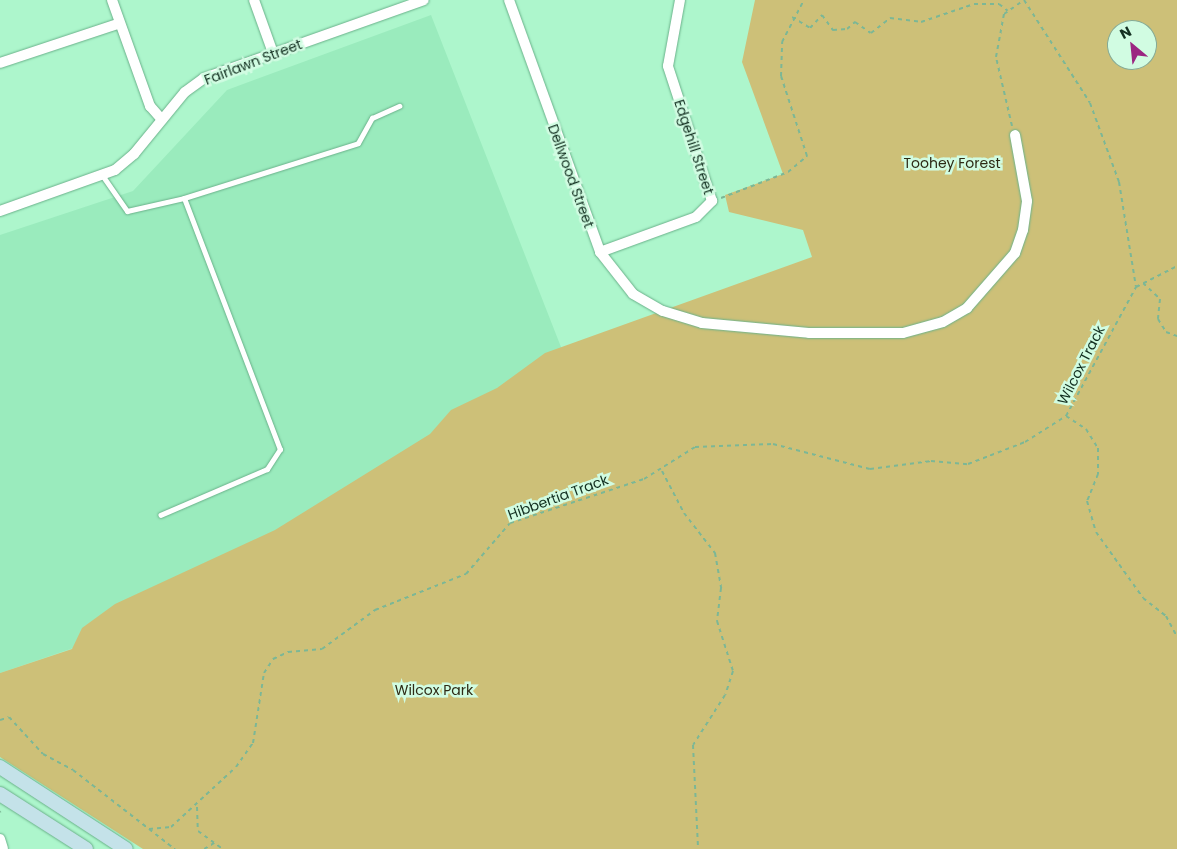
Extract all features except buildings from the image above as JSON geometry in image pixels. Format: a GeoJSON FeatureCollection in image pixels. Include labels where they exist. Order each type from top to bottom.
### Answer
{"type":"FeatureCollection","features":[{"type":"Feature","properties":{"kind":"main road"},"geometry":{"type":"LineString","coordinates":[[0,767],[126,849]]}},
{"type":"Feature","properties":{"kind":"main road"},"geometry":{"type":"LineString","coordinates":[[0,794],[86,849]]}},
{"type":"Feature","properties":{"kind":"street"},"geometry":{"type":"LineString","coordinates":[[112,0],[150,106],[162,120]]}},
{"type":"Feature","properties":{"kind":"street"},"geometry":{"type":"LineString","coordinates":[[254,0],[273,53]]}},
{"type":"Feature","properties":{"kind":"street","name":"Fairlawn Street"},"geometry":{"type":"LineString","coordinates":[[0,211],[102,176],[125,163],[162,120],[204,78],[424,0]]}},
{"type":"Feature","properties":{"kind":"street","name":"Dellwood Street"},"geometry":{"type":"LineString","coordinates":[[509,0],[600,252],[633,294],[679,316],[809,333],[904,333],[943,322],[988,288],[1014,253],[1027,201],[1015,136]]}},
{"type":"Feature","properties":{"kind":"street","name":"Edgehill Street"},"geometry":{"type":"LineString","coordinates":[[600,252],[696,217],[712,201],[668,66],[680,0]]}},
{"type":"Feature","properties":{"kind":"street"},"geometry":{"type":"LineString","coordinates":[[0,63],[120,23]]}},
{"type":"Feature","properties":{"kind":"street"},"geometry":{"type":"LineString","coordinates":[[0,840],[3,849]]}},
{"type":"Feature","properties":{"kind":"lane"},"geometry":{"type":"LineString","coordinates":[[102,176],[127,211],[184,198],[358,143],[372,118],[399,106]]}},
{"type":"Feature","properties":{"kind":"lane"},"geometry":{"type":"LineString","coordinates":[[160,515],[266,469],[280,449],[184,198]]}},
{"type":"Feature","properties":{"kind":"path"},"geometry":{"type":"LineString","coordinates":[[712,201],[788,172],[807,156],[781,76],[782,42],[792,17],[804,0]]}},
{"type":"Feature","properties":{"kind":"path"},"geometry":{"type":"LineString","coordinates":[[1015,136],[996,57],[999,27],[1008,11],[1024,0],[1090,103],[1119,182],[1136,287],[1177,266]]}},
{"type":"Feature","properties":{"kind":"path"},"geometry":{"type":"LineString","coordinates":[[792,17],[810,28],[822,15],[833,30],[847,29],[855,22],[871,33],[890,18],[922,22],[974,4],[999,4],[1008,11]]}},
{"type":"Feature","properties":{"kind":"path"},"geometry":{"type":"LineString","coordinates":[[1143,283],[1160,299],[1158,319],[1166,332],[1177,336]]}},
{"type":"Feature","properties":{"kind":"path","name":"Wilcox Track"},"geometry":{"type":"LineString","coordinates":[[1136,287],[1066,416],[1086,429],[1098,448],[1098,474],[1087,501],[1096,532],[1143,598],[1166,616],[1177,637]]}},
{"type":"Feature","properties":{"kind":"path","name":"Hibbertia Track"},"geometry":{"type":"LineString","coordinates":[[149,829],[172,827],[196,807],[253,743],[264,673],[273,660],[288,652],[322,649],[375,610],[466,574],[510,523],[662,471],[682,452],[695,447],[773,444],[870,469],[931,461],[968,464],[1025,442],[1066,416]]}},
{"type":"Feature","properties":{"kind":"path"},"geometry":{"type":"LineString","coordinates":[[662,471],[684,513],[715,552],[721,588],[717,621],[726,638],[733,671],[716,710],[693,745],[698,849]]}},
{"type":"Feature","properties":{"kind":"path"},"geometry":{"type":"LineString","coordinates":[[0,720],[9,717],[43,754],[73,770],[175,849]]}},
{"type":"Feature","properties":{"kind":"path"},"geometry":{"type":"LineString","coordinates":[[196,807],[198,831],[223,849]]}},
{"type":"Feature","properties":{"kind":"path"},"geometry":{"type":"LineString","coordinates":[[204,849],[214,843]]}},
{"type":"Feature","properties":{"kind":"shaded area"},"geometry":{"type":"Polygon","coordinates":[[[431,15],[606,462],[1177,849],[153,621],[0,673],[0,235],[133,191],[227,90],[431,15]]]}},
{"type":"Feature","properties":{"kind":"green space"},"geometry":{"type":"Polygon","coordinates":[[[755,0],[1177,0],[1177,849],[143,849],[0,757],[0,673],[72,649],[82,628],[115,604],[275,530],[430,434],[451,410],[497,388],[545,353],[812,257],[803,230],[729,212],[725,195],[783,174],[742,62],[755,0]]]}},
{"type":"Feature","properties":{"kind":"park label","name":"Toohey Forest"},"geometry":{"type":"Point","coordinates":[952,163]}},
{"type":"Feature","properties":{"kind":"park label","name":"Wilcox Park"},"geometry":{"type":"Point","coordinates":[434,690]}}]}
